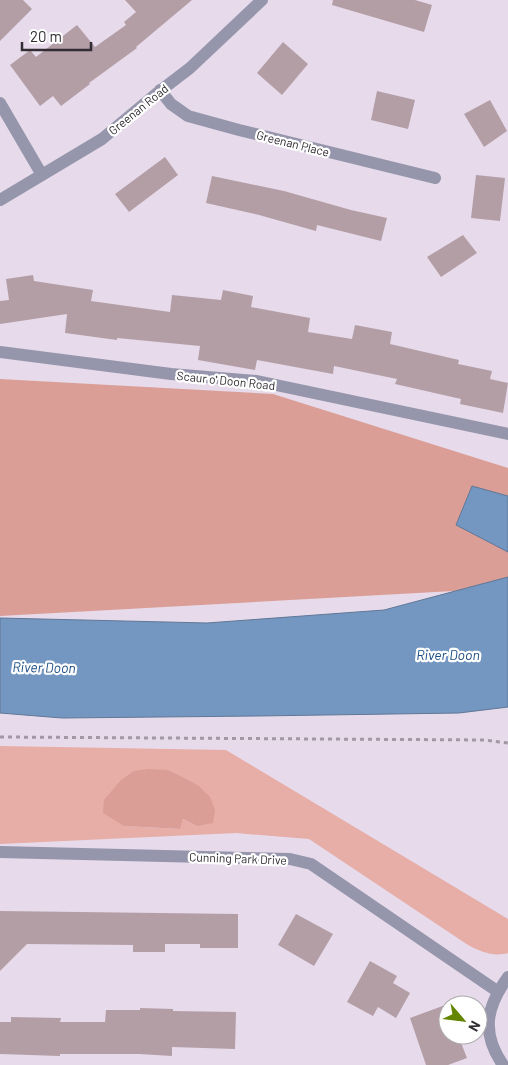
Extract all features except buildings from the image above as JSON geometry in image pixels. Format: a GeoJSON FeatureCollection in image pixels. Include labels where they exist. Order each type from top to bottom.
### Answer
{"type":"FeatureCollection","features":[{"type":"Feature","properties":{"kind":"street","name":"Greenan Road"},"geometry":{"type":"LineString","coordinates":[[0,200],[102,139],[160,90],[190,68],[262,0]]}},
{"type":"Feature","properties":{"kind":"street","name":"Greenan Place"},"geometry":{"type":"LineString","coordinates":[[160,90],[171,104],[188,116],[248,133],[435,178]]}},
{"type":"Feature","properties":{"kind":"street"},"geometry":{"type":"LineString","coordinates":[[0,103],[42,175]]}},
{"type":"Feature","properties":{"kind":"street","name":"Scaur o' Doon Road"},"geometry":{"type":"LineString","coordinates":[[0,352],[171,374],[257,380],[508,434]]}},
{"type":"Feature","properties":{"kind":"street","name":"Cunning Park Drive"},"geometry":{"type":"LineString","coordinates":[[0,852],[290,859],[311,864],[497,991]]}},
{"type":"Feature","properties":{"kind":"street"},"geometry":{"type":"LineString","coordinates":[[503,1065],[496,1055],[490,1039],[488,1023],[491,1006],[497,991],[508,977]]}},
{"type":"Feature","properties":{"kind":"path"},"geometry":{"type":"LineString","coordinates":[[0,737],[485,740],[508,743]]}},
{"type":"Feature","properties":{"kind":"shaded area"},"geometry":{"type":"Polygon","coordinates":[[[0,379],[273,394],[508,468],[508,588],[0,616],[0,379]]]}},
{"type":"Feature","properties":{"kind":"shaded area"},"geometry":{"type":"Polygon","coordinates":[[[0,746],[226,750],[508,919],[508,953],[488,953],[468,945],[309,839],[236,833],[0,844],[0,746]],[[184,779],[124,826],[179,829],[183,819],[197,826],[198,785],[184,779]]]}},
{"type":"Feature","properties":{"kind":"shaded area"},"geometry":{"type":"Polygon","coordinates":[[[148,769],[168,770],[198,785],[210,797],[215,810],[213,823],[197,826],[183,819],[180,829],[124,826],[103,813],[104,800],[121,780],[134,771],[148,769]]]}},
{"type":"Feature","properties":{"kind":"water"},"geometry":{"type":"Polygon","coordinates":[[[472,486],[508,496],[508,552],[456,525],[472,486]]]}},
{"type":"Feature","properties":{"kind":"water","name":"River Doon"},"geometry":{"type":"Polygon","coordinates":[[[508,577],[508,707],[459,713],[257,716],[62,718],[0,713],[0,618],[207,623],[384,610],[508,577]]]}}]}
